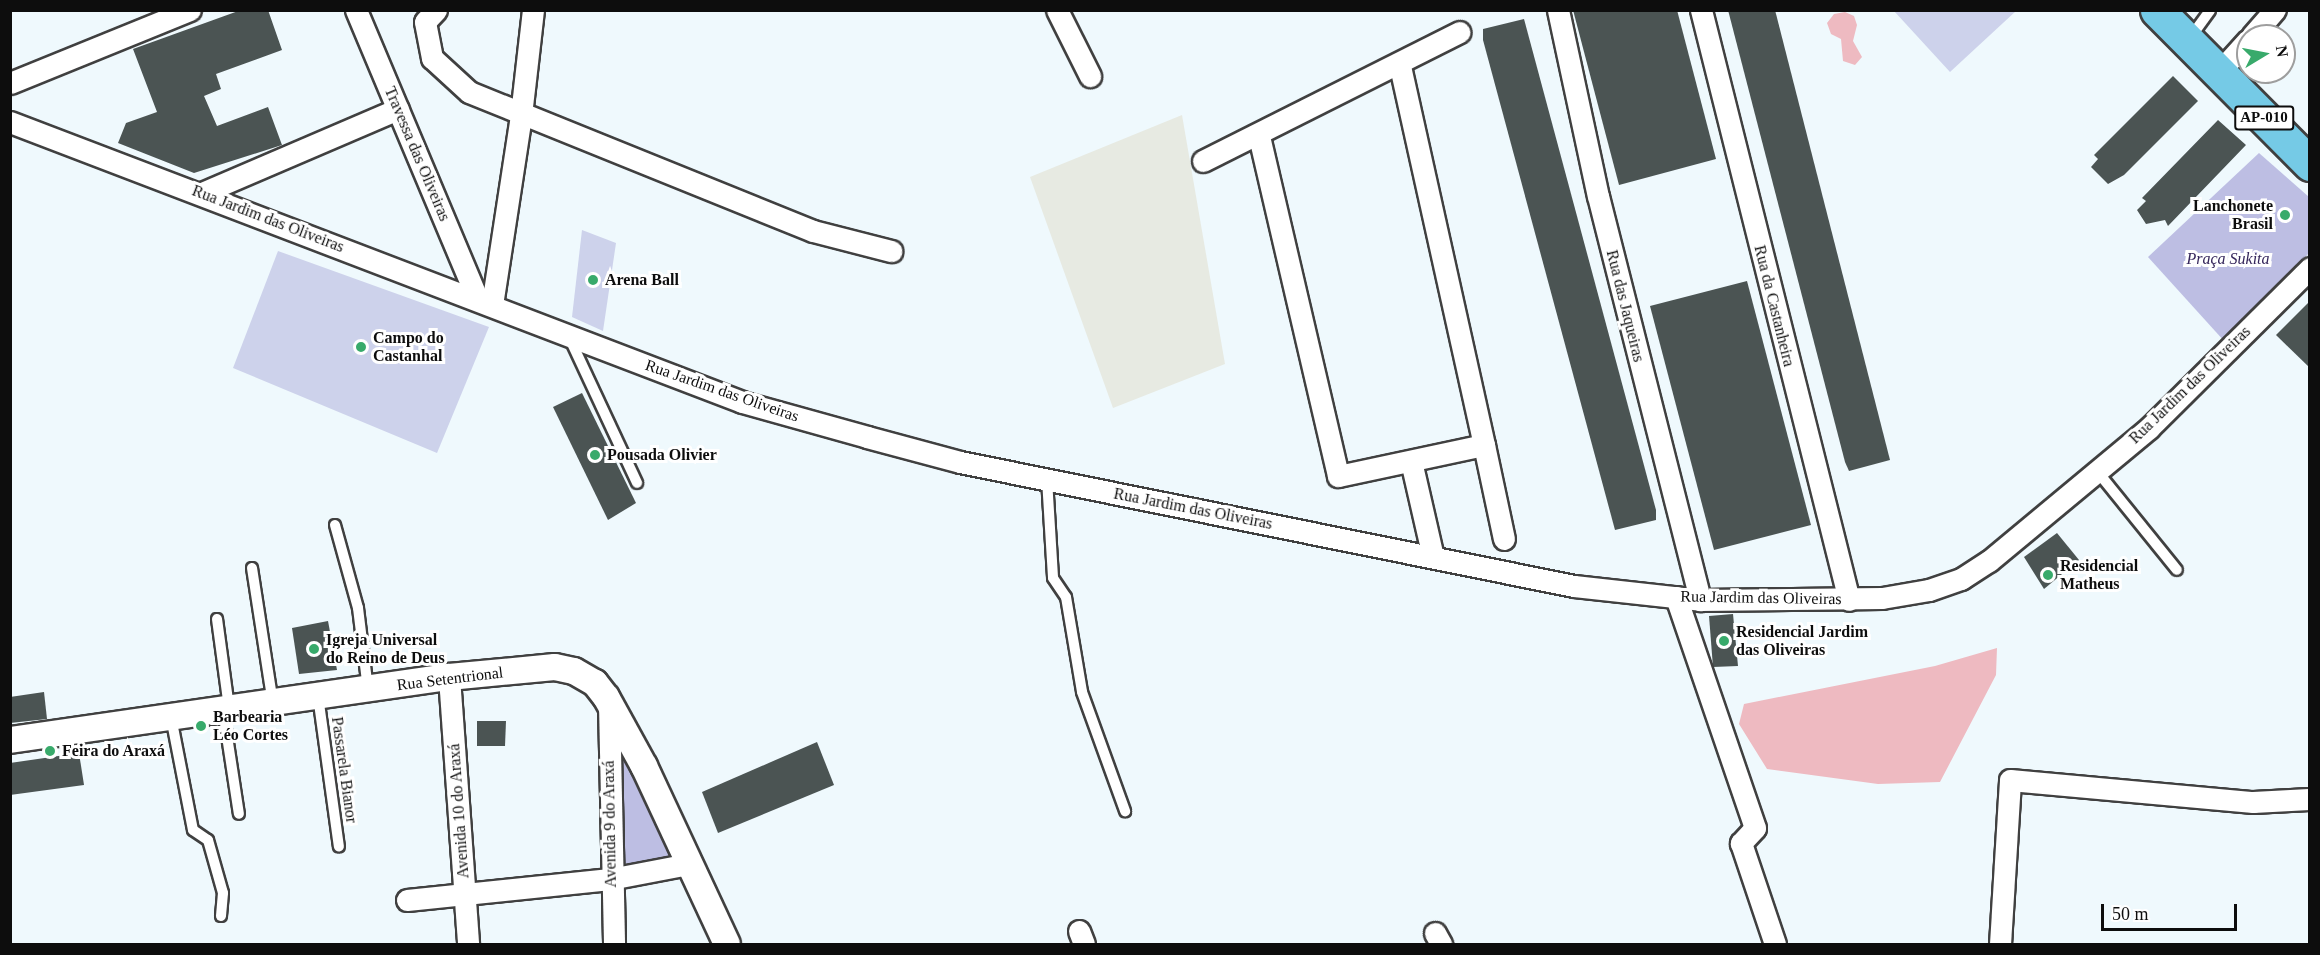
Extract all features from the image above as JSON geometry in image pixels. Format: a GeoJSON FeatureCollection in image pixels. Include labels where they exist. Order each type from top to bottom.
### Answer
{"type":"FeatureCollection","features":[{"type":"Feature","properties":{"kind":"main road","name":"AP-010"},"geometry":{"type":"LineString","coordinates":[[2157,10],[2310,164]]}},
{"type":"Feature","properties":{"kind":"street"},"geometry":{"type":"LineString","coordinates":[[10,83],[190,10]]}},
{"type":"Feature","properties":{"kind":"street","name":"Travessa das Oliveiras"},"geometry":{"type":"LineString","coordinates":[[356,10],[484,301]]}},
{"type":"Feature","properties":{"kind":"street"},"geometry":{"type":"LineString","coordinates":[[436,10],[425,22],[432,58],[469,92],[521,115],[813,231],[891,250]]}},
{"type":"Feature","properties":{"kind":"street"},"geometry":{"type":"LineString","coordinates":[[484,301],[521,115],[533,10]]}},
{"type":"Feature","properties":{"kind":"street"},"geometry":{"type":"LineString","coordinates":[[1057,10],[1090,76]]}},
{"type":"Feature","properties":{"kind":"street","name":"Rua das Jaqueiras"},"geometry":{"type":"LineString","coordinates":[[1558,10],[1598,196],[1700,600]]}},
{"type":"Feature","properties":{"kind":"street","name":"Rua da Castanheira"},"geometry":{"type":"LineString","coordinates":[[1701,10],[1849,600]]}},
{"type":"Feature","properties":{"kind":"street"},"geometry":{"type":"LineString","coordinates":[[2263,24],[2275,10]]}},
{"type":"Feature","properties":{"kind":"street"},"geometry":{"type":"LineString","coordinates":[[1203,161],[1259,136],[1459,32]]}},
{"type":"Feature","properties":{"kind":"street"},"geometry":{"type":"LineString","coordinates":[[2219,72],[2236,53]]}},
{"type":"Feature","properties":{"kind":"street"},"geometry":{"type":"LineString","coordinates":[[1399,63],[1504,538]]}},
{"type":"Feature","properties":{"kind":"street"},"geometry":{"type":"LineString","coordinates":[[202,193],[398,109]]}},
{"type":"Feature","properties":{"kind":"street","name":"Rua Jardim das Oliveiras"},"geometry":{"type":"LineString","coordinates":[[10,122],[202,193],[742,402],[960,462],[1574,586],[1700,600],[1849,600],[1929,590],[1961,579],[1989,561],[2149,428],[2310,268]]}},
{"type":"Feature","properties":{"kind":"street"},"geometry":{"type":"LineString","coordinates":[[1259,136],[1338,476],[1484,445]]}},
{"type":"Feature","properties":{"kind":"street"},"geometry":{"type":"LineString","coordinates":[[1412,461],[1432,557]]}},
{"type":"Feature","properties":{"kind":"street"},"geometry":{"type":"LineString","coordinates":[[1676,597],[1755,828],[1741,843],[1775,945]]}},
{"type":"Feature","properties":{"kind":"street","name":"Rua Setentrional"},"geometry":{"type":"LineString","coordinates":[[10,740],[449,677],[555,668],[589,678],[609,704],[644,766],[728,945]]}},
{"type":"Feature","properties":{"kind":"street","name":"Avenida 10 do Araxá"},"geometry":{"type":"LineString","coordinates":[[449,677],[468,945]]}},
{"type":"Feature","properties":{"kind":"street","name":"Avenida 9 do Araxá"},"geometry":{"type":"LineString","coordinates":[[609,704],[610,879],[614,945]]}},
{"type":"Feature","properties":{"kind":"street"},"geometry":{"type":"LineString","coordinates":[[2000,945],[2010,780],[2253,802],[2309,799]]}},
{"type":"Feature","properties":{"kind":"street"},"geometry":{"type":"LineString","coordinates":[[407,900],[610,879],[689,864]]}},
{"type":"Feature","properties":{"kind":"lane"},"geometry":{"type":"LineString","coordinates":[[2188,40],[2210,10]]}},
{"type":"Feature","properties":{"kind":"lane"},"geometry":{"type":"LineString","coordinates":[[569,336],[637,483]]}},
{"type":"Feature","properties":{"kind":"lane"},"geometry":{"type":"LineString","coordinates":[[2097,471],[2176,570]]}},
{"type":"Feature","properties":{"kind":"lane"},"geometry":{"type":"LineString","coordinates":[[1047,479],[1053,578],[1066,597],[1082,692],[1125,811]]}},
{"type":"Feature","properties":{"kind":"lane"},"geometry":{"type":"LineString","coordinates":[[335,525],[358,608],[368,689]]}},
{"type":"Feature","properties":{"kind":"lane"},"geometry":{"type":"LineString","coordinates":[[252,568],[273,703]]}},
{"type":"Feature","properties":{"kind":"lane"},"geometry":{"type":"LineString","coordinates":[[217,620],[239,814]]}},
{"type":"Feature","properties":{"kind":"lane","name":"Passarela Bianor"},"geometry":{"type":"LineString","coordinates":[[318,696],[339,847]]}},
{"type":"Feature","properties":{"kind":"lane"},"geometry":{"type":"LineString","coordinates":[[171,717],[193,830],[208,840],[224,893],[220,916]]}},
{"type":"Feature","properties":{"kind":"shaded area"},"geometry":{"type":"Polygon","coordinates":[[[1894,11],[2016,11],[1950,72],[1894,11]]]}},
{"type":"Feature","properties":{"kind":"shaded area"},"geometry":{"type":"Polygon","coordinates":[[[1845,12],[1854,16],[1857,25],[1853,41],[1862,57],[1855,65],[1843,61],[1841,39],[1831,34],[1827,23],[1834,14],[1845,12]]]}},
{"type":"Feature","properties":{"kind":"shaded area"},"geometry":{"type":"Polygon","coordinates":[[[1182,115],[1225,364],[1113,408],[1030,177],[1182,115]]]}},
{"type":"Feature","properties":{"kind":"shaded area","name":"Arena Ball"},"geometry":{"type":"Polygon","coordinates":[[[582,230],[616,243],[603,331],[572,317],[582,230]]]}},
{"type":"Feature","properties":{"kind":"shaded area","name":"Campo do Castanhal"},"geometry":{"type":"Polygon","coordinates":[[[278,251],[489,327],[437,453],[233,368],[278,251]]]}},
{"type":"Feature","properties":{"kind":"shaded area"},"geometry":{"type":"Polygon","coordinates":[[[1997,648],[1996,675],[1940,782],[1878,784],[1767,769],[1739,724],[1744,704],[1935,666],[1997,648]]]}},
{"type":"Feature","properties":{"kind":"green space","name":"Praça Sukita"},"geometry":{"type":"Polygon","coordinates":[[[2259,153],[2309,197],[2309,253],[2225,342],[2148,257],[2259,153]]]}},
{"type":"Feature","properties":{"kind":"green space"},"geometry":{"type":"Polygon","coordinates":[[[620,744],[674,858],[623,864],[620,744]]]}},
{"type":"Feature","properties":{"kind":"building"},"geometry":{"type":"Polygon","coordinates":[[[241,10],[268,10],[282,50],[216,74],[221,89],[204,96],[217,126],[268,107],[282,145],[194,173],[118,143],[126,123],[157,112],[133,49],[241,10]]]}},
{"type":"Feature","properties":{"kind":"building"},"geometry":{"type":"Polygon","coordinates":[[[1573,10],[1677,10],[1716,159],[1619,185],[1573,10]]]}},
{"type":"Feature","properties":{"kind":"building"},"geometry":{"type":"Polygon","coordinates":[[[1728,10],[1775,10],[1890,460],[1849,471],[1845,462],[1728,10]]]}},
{"type":"Feature","properties":{"kind":"building"},"geometry":{"type":"Polygon","coordinates":[[[1524,19],[1656,510],[1656,520],[1615,530],[1483,40],[1483,29],[1524,19]]]}},
{"type":"Feature","properties":{"kind":"building"},"geometry":{"type":"Polygon","coordinates":[[[2173,76],[2198,101],[2124,175],[2108,184],[2091,167],[2098,159],[2094,155],[2173,76]]]}},
{"type":"Feature","properties":{"kind":"building"},"geometry":{"type":"Polygon","coordinates":[[[2218,120],[2246,145],[2168,226],[2165,220],[2146,224],[2137,210],[2146,201],[2142,198],[2218,120]]]}},
{"type":"Feature","properties":{"kind":"building"},"geometry":{"type":"Polygon","coordinates":[[[1747,281],[1811,525],[1714,550],[1650,306],[1747,281]]]}},
{"type":"Feature","properties":{"kind":"building"},"geometry":{"type":"Polygon","coordinates":[[[2310,301],[2310,368],[2276,335],[2310,301]]]}},
{"type":"Feature","properties":{"kind":"building","name":"Pousada Olivier"},"geometry":{"type":"Polygon","coordinates":[[[582,393],[636,503],[608,520],[553,407],[582,393]]]}},
{"type":"Feature","properties":{"kind":"building","name":"Residencial Matheus"},"geometry":{"type":"Polygon","coordinates":[[[2057,533],[2079,560],[2044,589],[2024,557],[2057,533]]]}},
{"type":"Feature","properties":{"kind":"building","name":"Residencial Jardim das Oliveiras"},"geometry":{"type":"Polygon","coordinates":[[[1733,614],[1738,666],[1713,667],[1709,616],[1733,614]]]}},
{"type":"Feature","properties":{"kind":"building","name":"Igreja Universal do Reino de Deus"},"geometry":{"type":"Polygon","coordinates":[[[328,621],[337,670],[299,674],[292,628],[328,621]]]}},
{"type":"Feature","properties":{"kind":"building"},"geometry":{"type":"Polygon","coordinates":[[[44,692],[47,719],[10,723],[10,697],[44,692]]]}},
{"type":"Feature","properties":{"kind":"building"},"geometry":{"type":"Polygon","coordinates":[[[477,721],[506,721],[505,746],[477,746],[477,721]]]}},
{"type":"Feature","properties":{"kind":"building"},"geometry":{"type":"Polygon","coordinates":[[[817,742],[834,785],[718,833],[702,792],[817,742]]]}},
{"type":"Feature","properties":{"kind":"building"},"geometry":{"type":"Polygon","coordinates":[[[79,753],[84,785],[10,795],[10,763],[79,753]]]}},
{"type":"Feature","properties":{"kind":"place","name":"Lanchonete Brasil"},"geometry":{"type":"Point","coordinates":[2285,215]}},
{"type":"Feature","properties":{"kind":"place","name":"Arena Ball"},"geometry":{"type":"Point","coordinates":[593,280]}},
{"type":"Feature","properties":{"kind":"place","name":"Campo do Castanhal"},"geometry":{"type":"Point","coordinates":[361,347]}},
{"type":"Feature","properties":{"kind":"place","name":"Pousada Olivier"},"geometry":{"type":"Point","coordinates":[595,455]}},
{"type":"Feature","properties":{"kind":"place","name":"Residencial Matheus"},"geometry":{"type":"Point","coordinates":[2048,575]}},
{"type":"Feature","properties":{"kind":"place","name":"Residencial Jardim das Oliveiras"},"geometry":{"type":"Point","coordinates":[1724,641]}},
{"type":"Feature","properties":{"kind":"place","name":"Igreja Universal do Reino de Deus"},"geometry":{"type":"Point","coordinates":[314,649]}},
{"type":"Feature","properties":{"kind":"place","name":"Barbearia Léo Cortes"},"geometry":{"type":"Point","coordinates":[201,726]}},
{"type":"Feature","properties":{"kind":"place","name":"Feira do Araxá"},"geometry":{"type":"Point","coordinates":[50,751]}}]}
